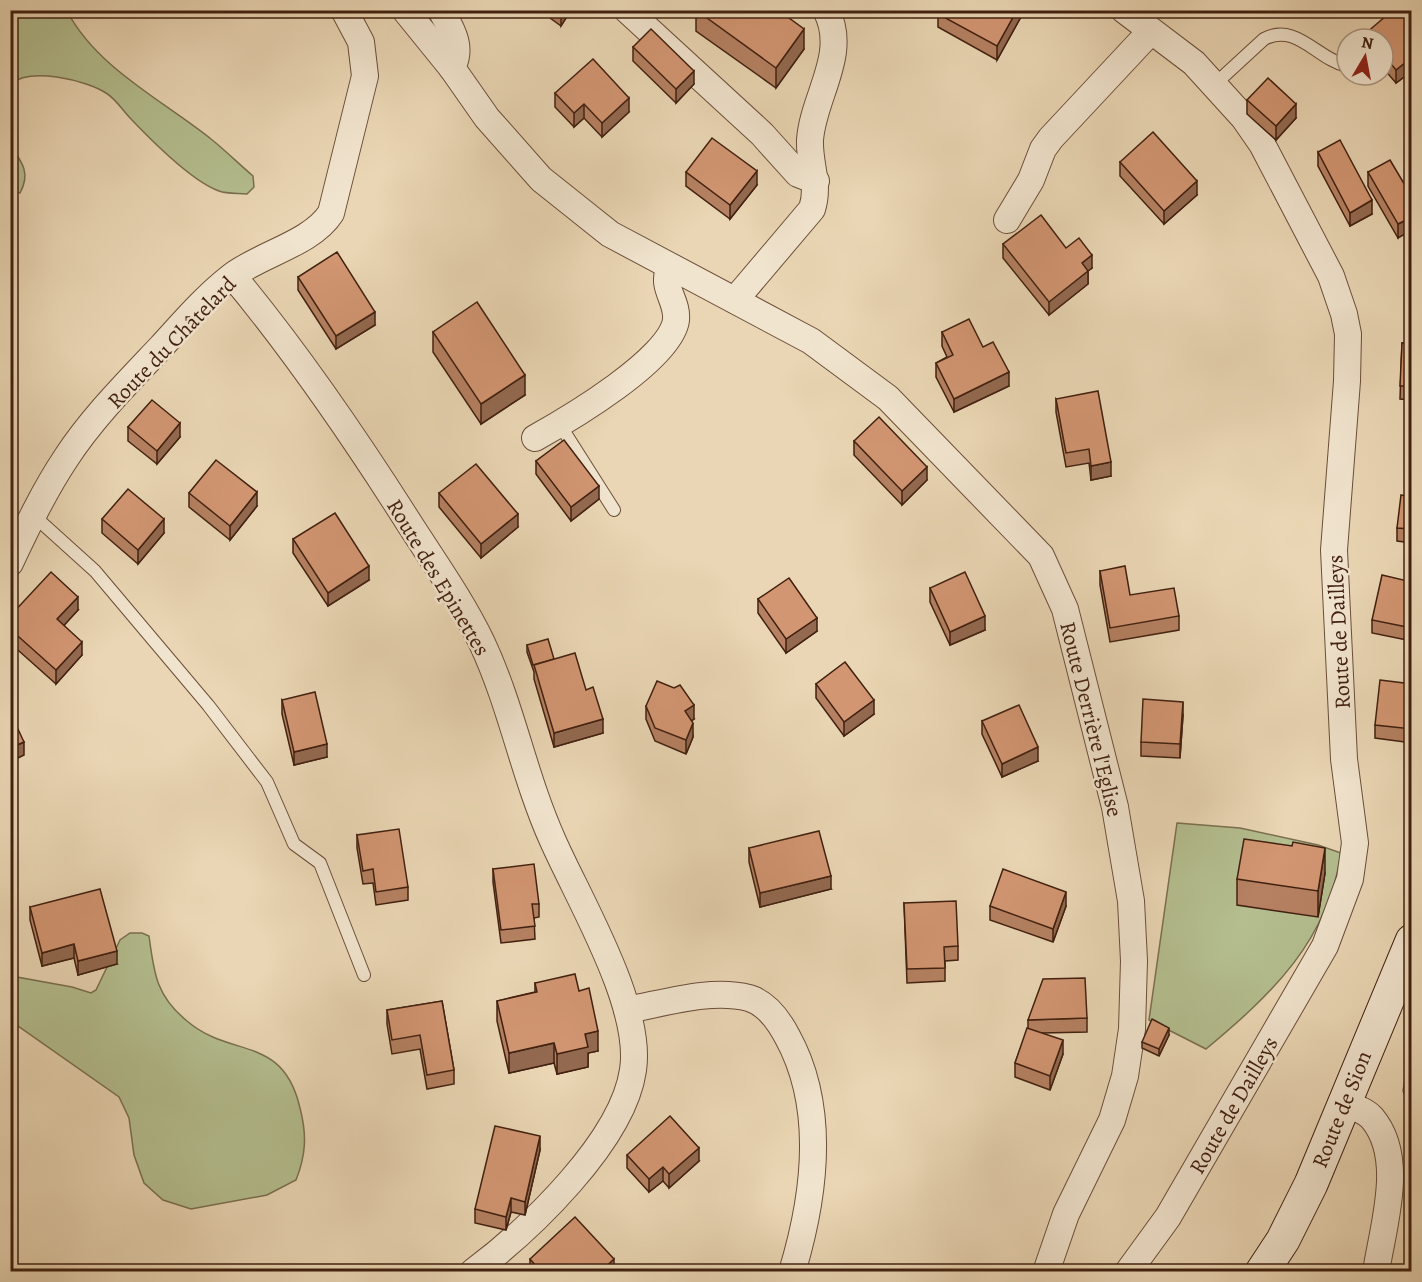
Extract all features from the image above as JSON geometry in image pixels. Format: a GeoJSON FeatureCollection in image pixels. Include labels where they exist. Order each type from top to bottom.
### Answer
{"type":"FeatureCollection","features":[{"type":"Feature","properties":{"kind":"main road","name":"Route de Sion"},"geometry":{"type":"LineString","coordinates":[[1262,1272],[1283,1240],[1311,1184],[1412,941]]}},
{"type":"Feature","properties":{"kind":"street","name":"Route du Châtelard"},"geometry":{"type":"LineString","coordinates":[[10,563],[33,515],[66,457],[118,393],[180,326],[233,276],[310,233],[326,220],[335,204],[365,76],[361,42],[344,10]]}},
{"type":"Feature","properties":{"kind":"street","name":"Route Derrière l'Eglise"},"geometry":{"type":"LineString","coordinates":[[405,10],[452,68],[487,118],[541,179],[585,216],[670,268],[811,341],[888,398],[1041,556],[1065,609],[1126,862],[1134,961],[1132,1029],[1125,1076],[1112,1120],[1066,1214],[1046,1272]]}},
{"type":"Feature","properties":{"kind":"street"},"geometry":{"type":"LineString","coordinates":[[441,10],[455,36],[459,56],[452,68]]}},
{"type":"Feature","properties":{"kind":"street"},"geometry":{"type":"LineString","coordinates":[[627,10],[762,134],[798,174],[816,181]]}},
{"type":"Feature","properties":{"kind":"street"},"geometry":{"type":"LineString","coordinates":[[735,300],[812,209],[816,195],[816,181],[810,153],[810,137],[834,51],[835,35],[826,10]]}},
{"type":"Feature","properties":{"kind":"street","name":"Route de Dailleys"},"geometry":{"type":"LineString","coordinates":[[1124,10],[1153,21],[1173,48],[1194,63],[1244,118],[1262,144],[1331,276],[1344,314],[1348,334],[1347,381],[1334,550],[1344,759],[1355,851],[1350,879],[1332,931],[1310,974],[1168,1217],[1128,1272]]}},
{"type":"Feature","properties":{"kind":"street"},"geometry":{"type":"LineString","coordinates":[[1007,220],[1031,180],[1043,148],[1153,21]]}},
{"type":"Feature","properties":{"kind":"street"},"geometry":{"type":"LineString","coordinates":[[535,438],[600,399],[649,359],[670,337],[676,320],[675,308],[665,278],[670,268]]}},
{"type":"Feature","properties":{"kind":"street","name":"Route des Epinettes"},"geometry":{"type":"LineString","coordinates":[[233,276],[362,449],[470,621],[506,700],[552,839],[596,930],[627,1010],[633,1038],[634,1067],[628,1095],[615,1122],[596,1150],[530,1224],[472,1272]]}},
{"type":"Feature","properties":{"kind":"street"},"geometry":{"type":"LineString","coordinates":[[627,1010],[705,996],[739,997],[751,999],[769,1010],[785,1032],[801,1067],[807,1087],[813,1157],[807,1213],[792,1272]]}},
{"type":"Feature","properties":{"kind":"street"},"geometry":{"type":"LineString","coordinates":[[1343,1103],[1371,1117],[1383,1135],[1387,1148],[1390,1179],[1376,1272]]}},
{"type":"Feature","properties":{"kind":"lane"},"geometry":{"type":"LineString","coordinates":[[1214,85],[1264,39],[1274,34],[1283,33],[1299,38],[1335,62]]}},
{"type":"Feature","properties":{"kind":"lane"},"geometry":{"type":"LineString","coordinates":[[560,425],[614,510]]}},
{"type":"Feature","properties":{"kind":"lane"},"geometry":{"type":"LineString","coordinates":[[33,515],[95,572],[208,705],[267,782],[294,844],[320,863],[364,975]]}},
{"type":"Feature","properties":{"kind":"green space"},"geometry":{"type":"Polygon","coordinates":[[[11,10],[67,11],[95,50],[132,82],[217,144],[253,176],[254,187],[247,194],[225,193],[196,179],[161,149],[113,98],[97,88],[72,80],[44,76],[31,76],[11,84],[11,10]]]}},
{"type":"Feature","properties":{"kind":"green space"},"geometry":{"type":"Polygon","coordinates":[[[10,145],[24,168],[25,179],[20,193],[11,191],[10,145]]]}},
{"type":"Feature","properties":{"kind":"green space"},"geometry":{"type":"Polygon","coordinates":[[[1177,823],[1240,828],[1318,845],[1341,853],[1324,913],[1310,939],[1274,986],[1253,1008],[1206,1049],[1149,1020],[1177,823]]]}},
{"type":"Feature","properties":{"kind":"green space"},"geometry":{"type":"Polygon","coordinates":[[[130,933],[142,933],[149,936],[158,983],[177,1012],[204,1033],[268,1058],[281,1069],[292,1085],[304,1127],[304,1153],[296,1180],[267,1195],[191,1209],[163,1200],[144,1183],[134,1155],[129,1118],[119,1097],[11,1021],[11,976],[72,987],[91,993],[96,990],[120,940],[130,933]]]}},
{"type":"Feature","properties":{"kind":"green space"},"geometry":{"type":"Polygon","coordinates":[[[1411,1046],[1411,1111],[1403,1091],[1411,1046]]]}},
{"type":"Feature","properties":{"kind":"building"},"geometry":{"type":"Polygon","coordinates":[[[696,10],[778,10],[804,29],[776,68],[696,10]]]}},
{"type":"Feature","properties":{"kind":"building"},"geometry":{"type":"Polygon","coordinates":[[[940,10],[1017,10],[997,46],[938,14],[940,10]]]}},
{"type":"Feature","properties":{"kind":"building"},"geometry":{"type":"Polygon","coordinates":[[[1393,10],[1401,10],[1412,24],[1412,57],[1396,70],[1395,27],[1373,27],[1393,10]]]}},
{"type":"Feature","properties":{"kind":"building"},"geometry":{"type":"Polygon","coordinates":[[[651,29],[694,71],[676,89],[633,47],[651,29]]]}},
{"type":"Feature","properties":{"kind":"building"},"geometry":{"type":"Polygon","coordinates":[[[593,59],[629,98],[602,123],[584,104],[574,113],[555,93],[593,59]]]}},
{"type":"Feature","properties":{"kind":"building"},"geometry":{"type":"Polygon","coordinates":[[[1268,78],[1296,104],[1276,126],[1247,100],[1268,78]]]}},
{"type":"Feature","properties":{"kind":"building"},"geometry":{"type":"Polygon","coordinates":[[[1153,132],[1197,181],[1164,211],[1120,162],[1153,132]]]}},
{"type":"Feature","properties":{"kind":"building"},"geometry":{"type":"Polygon","coordinates":[[[712,138],[757,171],[730,205],[686,172],[712,138]]]}},
{"type":"Feature","properties":{"kind":"building"},"geometry":{"type":"Polygon","coordinates":[[[1340,140],[1372,200],[1350,213],[1318,152],[1340,140]]]}},
{"type":"Feature","properties":{"kind":"building"},"geometry":{"type":"Polygon","coordinates":[[[1390,160],[1412,197],[1412,217],[1398,224],[1368,172],[1390,160]]]}},
{"type":"Feature","properties":{"kind":"building"},"geometry":{"type":"Polygon","coordinates":[[[1041,215],[1066,248],[1079,238],[1092,255],[1082,263],[1088,271],[1049,302],[1003,244],[1041,215]]]}},
{"type":"Feature","properties":{"kind":"building"},"geometry":{"type":"Polygon","coordinates":[[[337,252],[375,312],[336,336],[298,277],[337,252]]]}},
{"type":"Feature","properties":{"kind":"building"},"geometry":{"type":"Polygon","coordinates":[[[477,302],[525,375],[481,404],[433,332],[477,302]]]}},
{"type":"Feature","properties":{"kind":"building"},"geometry":{"type":"Polygon","coordinates":[[[969,319],[983,347],[993,342],[1009,372],[954,399],[936,363],[953,355],[942,332],[969,319]]]}},
{"type":"Feature","properties":{"kind":"building"},"geometry":{"type":"Polygon","coordinates":[[[1412,323],[1412,386],[1400,386],[1402,343],[1411,343],[1412,323]]]}},
{"type":"Feature","properties":{"kind":"building"},"geometry":{"type":"Polygon","coordinates":[[[1098,391],[1111,462],[1091,466],[1089,449],[1066,453],[1056,399],[1098,391]]]}},
{"type":"Feature","properties":{"kind":"building"},"geometry":{"type":"Polygon","coordinates":[[[152,400],[180,423],[157,451],[128,427],[152,400]]]}},
{"type":"Feature","properties":{"kind":"building"},"geometry":{"type":"Polygon","coordinates":[[[879,417],[927,467],[902,491],[854,441],[879,417]]]}},
{"type":"Feature","properties":{"kind":"building"},"geometry":{"type":"Polygon","coordinates":[[[564,440],[599,486],[571,507],[536,461],[564,440]]]}},
{"type":"Feature","properties":{"kind":"building"},"geometry":{"type":"Polygon","coordinates":[[[216,460],[257,492],[230,526],[189,493],[216,460]]]}},
{"type":"Feature","properties":{"kind":"building"},"geometry":{"type":"Polygon","coordinates":[[[476,464],[518,514],[481,544],[439,493],[476,464]]]}},
{"type":"Feature","properties":{"kind":"building"},"geometry":{"type":"Polygon","coordinates":[[[128,489],[164,519],[138,550],[102,519],[128,489]]]}},
{"type":"Feature","properties":{"kind":"building"},"geometry":{"type":"Polygon","coordinates":[[[1401,495],[1412,497],[1412,529],[1397,528],[1401,495]]]}},
{"type":"Feature","properties":{"kind":"building"},"geometry":{"type":"Polygon","coordinates":[[[335,513],[369,566],[328,593],[293,539],[335,513]]]}},
{"type":"Feature","properties":{"kind":"building"},"geometry":{"type":"Polygon","coordinates":[[[1125,566],[1130,595],[1174,588],[1179,616],[1110,628],[1100,571],[1125,566]]]}},
{"type":"Feature","properties":{"kind":"building"},"geometry":{"type":"Polygon","coordinates":[[[51,572],[78,597],[57,619],[82,642],[56,670],[10,629],[10,616],[51,572]]]}},
{"type":"Feature","properties":{"kind":"building"},"geometry":{"type":"Polygon","coordinates":[[[965,572],[985,616],[950,632],[930,588],[965,572]]]}},
{"type":"Feature","properties":{"kind":"building"},"geometry":{"type":"Polygon","coordinates":[[[1382,575],[1412,582],[1412,628],[1372,620],[1382,575]]]}},
{"type":"Feature","properties":{"kind":"building"},"geometry":{"type":"Polygon","coordinates":[[[789,578],[817,618],[786,639],[758,599],[789,578]]]}},
{"type":"Feature","properties":{"kind":"building"},"geometry":{"type":"Polygon","coordinates":[[[548,639],[554,659],[533,665],[527,645],[548,639]]]}},
{"type":"Feature","properties":{"kind":"building"},"geometry":{"type":"Polygon","coordinates":[[[575,653],[586,690],[593,687],[603,719],[554,733],[534,665],[575,653]]]}},
{"type":"Feature","properties":{"kind":"building"},"geometry":{"type":"Polygon","coordinates":[[[845,662],[874,700],[844,722],[816,684],[845,662]]]}},
{"type":"Feature","properties":{"kind":"building"},"geometry":{"type":"Polygon","coordinates":[[[1380,680],[1412,684],[1412,729],[1375,725],[1380,680]]]}},
{"type":"Feature","properties":{"kind":"building"},"geometry":{"type":"Polygon","coordinates":[[[657,681],[674,688],[680,685],[694,705],[685,711],[693,723],[686,740],[655,728],[646,706],[657,681]]]}},
{"type":"Feature","properties":{"kind":"building"},"geometry":{"type":"Polygon","coordinates":[[[315,692],[327,744],[294,752],[282,700],[315,692]]]}},
{"type":"Feature","properties":{"kind":"building"},"geometry":{"type":"Polygon","coordinates":[[[1143,699],[1183,702],[1180,744],[1141,742],[1143,699]]]}},
{"type":"Feature","properties":{"kind":"building"},"geometry":{"type":"Polygon","coordinates":[[[1019,705],[1038,747],[1002,764],[982,721],[1019,705]]]}},
{"type":"Feature","properties":{"kind":"building"},"geometry":{"type":"Polygon","coordinates":[[[10,712],[24,742],[10,748],[10,712]]]}},
{"type":"Feature","properties":{"kind":"building"},"geometry":{"type":"Polygon","coordinates":[[[399,829],[408,887],[376,892],[373,869],[363,871],[357,835],[399,829]]]}},
{"type":"Feature","properties":{"kind":"building"},"geometry":{"type":"Polygon","coordinates":[[[819,831],[831,876],[760,893],[749,848],[819,831]]]}},
{"type":"Feature","properties":{"kind":"building"},"geometry":{"type":"Polygon","coordinates":[[[1244,839],[1292,846],[1293,842],[1325,848],[1318,891],[1237,879],[1244,839]]]}},
{"type":"Feature","properties":{"kind":"building"},"geometry":{"type":"Polygon","coordinates":[[[534,864],[539,904],[532,904],[535,926],[501,930],[493,869],[534,864]]]}},
{"type":"Feature","properties":{"kind":"building"},"geometry":{"type":"Polygon","coordinates":[[[1003,869],[1066,892],[1053,929],[990,906],[1003,869]]]}},
{"type":"Feature","properties":{"kind":"building"},"geometry":{"type":"Polygon","coordinates":[[[100,889],[117,951],[78,961],[74,944],[42,953],[30,907],[100,889]]]}},
{"type":"Feature","properties":{"kind":"building"},"geometry":{"type":"Polygon","coordinates":[[[956,901],[958,946],[944,947],[945,968],[907,969],[904,903],[956,901]]]}},
{"type":"Feature","properties":{"kind":"building"},"geometry":{"type":"Polygon","coordinates":[[[575,974],[579,991],[589,988],[598,1031],[585,1034],[588,1047],[557,1054],[554,1043],[509,1053],[497,1001],[537,992],[535,983],[575,974]]]}},
{"type":"Feature","properties":{"kind":"building"},"geometry":{"type":"Polygon","coordinates":[[[1085,978],[1087,1018],[1028,1020],[1043,979],[1085,978]]]}},
{"type":"Feature","properties":{"kind":"building"},"geometry":{"type":"Polygon","coordinates":[[[442,1001],[454,1070],[427,1075],[420,1035],[392,1040],[387,1010],[442,1001]]]}},
{"type":"Feature","properties":{"kind":"building"},"geometry":{"type":"Polygon","coordinates":[[[1152,1019],[1169,1028],[1159,1049],[1142,1042],[1152,1019]]]}},
{"type":"Feature","properties":{"kind":"building"},"geometry":{"type":"Polygon","coordinates":[[[1027,1028],[1063,1040],[1050,1076],[1015,1063],[1027,1028]]]}},
{"type":"Feature","properties":{"kind":"building"},"geometry":{"type":"Polygon","coordinates":[[[670,1116],[699,1148],[669,1174],[663,1167],[649,1179],[627,1155],[670,1116]]]}},
{"type":"Feature","properties":{"kind":"building"},"geometry":{"type":"Polygon","coordinates":[[[495,1126],[540,1136],[525,1202],[511,1198],[506,1217],[475,1209],[495,1126]]]}},
{"type":"Feature","properties":{"kind":"building"},"geometry":{"type":"Polygon","coordinates":[[[575,1217],[614,1259],[600,1272],[541,1272],[530,1259],[575,1217]]]}}]}
